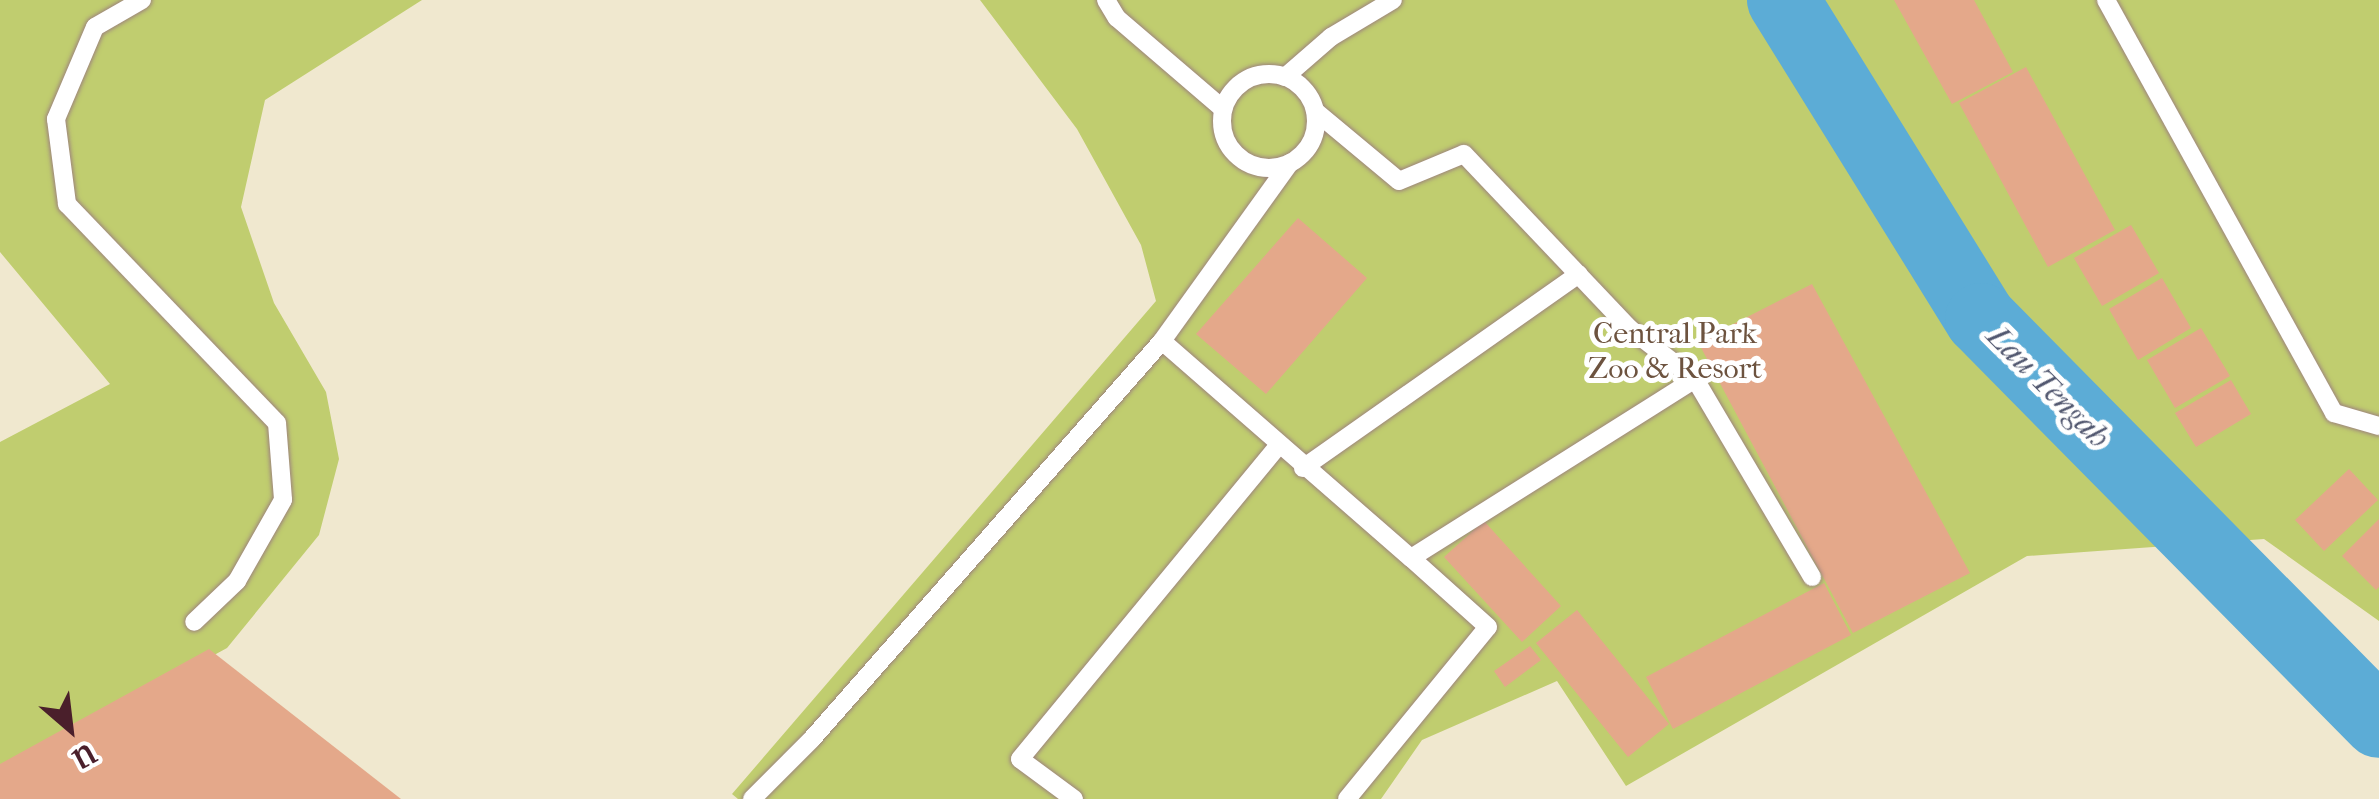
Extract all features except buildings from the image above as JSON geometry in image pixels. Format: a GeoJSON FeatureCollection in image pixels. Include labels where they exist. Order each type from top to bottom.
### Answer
{"type":"FeatureCollection","features":[{"type":"Feature","properties":{"kind":"lane"},"geometry":{"type":"LineString","coordinates":[[142,0],[96,27],[56,118],[66,204],[277,422],[282,480],[283,500],[237,582],[194,622]]}},
{"type":"Feature","properties":{"kind":"lane"},"geometry":{"type":"LineString","coordinates":[[1106,0],[1117,18],[1222,108],[1227,144],[1239,158],[1272,168],[1290,163]]}},
{"type":"Feature","properties":{"kind":"lane"},"geometry":{"type":"LineString","coordinates":[[1285,77],[1330,37],[1393,0]]}},
{"type":"Feature","properties":{"kind":"lane"},"geometry":{"type":"LineString","coordinates":[[2106,0],[2334,414],[2379,426]]}},
{"type":"Feature","properties":{"kind":"lane"},"geometry":{"type":"LineString","coordinates":[[1222,108],[1254,76],[1285,77],[1309,96],[1315,110],[1400,180],[1464,154],[1629,328],[1694,378],[1812,576]]}},
{"type":"Feature","properties":{"kind":"lane"},"geometry":{"type":"LineString","coordinates":[[752,799],[1162,340],[1290,163],[1312,140],[1315,110]]}},
{"type":"Feature","properties":{"kind":"lane"},"geometry":{"type":"LineString","coordinates":[[1304,468],[1579,274]]}},
{"type":"Feature","properties":{"kind":"lane"},"geometry":{"type":"LineString","coordinates":[[1162,340],[1277,447],[1488,627],[1347,799]]}},
{"type":"Feature","properties":{"kind":"lane"},"geometry":{"type":"LineString","coordinates":[[1411,558],[1694,378]]}},
{"type":"Feature","properties":{"kind":"lane"},"geometry":{"type":"LineString","coordinates":[[1074,799],[1020,760],[1277,447]]}},
{"type":"Feature","properties":{"kind":"green space"},"geometry":{"type":"Polygon","coordinates":[[[0,0],[422,0],[265,100],[241,207],[274,303],[326,392],[339,459],[319,535],[227,648],[0,772],[0,442],[110,384],[0,252],[0,0]]]}},
{"type":"Feature","properties":{"kind":"green space","name":"Central Park Zoo & Resort"},"geometry":{"type":"Polygon","coordinates":[[[980,0],[2379,0],[2379,621],[2264,539],[2027,556],[1626,786],[1557,681],[1422,740],[1381,799],[738,799],[732,794],[1156,301],[1141,245],[1077,129],[980,0]]]}},
{"type":"Feature","properties":{"kind":"waterway","name":"Lau Tengah"},"geometry":{"type":"LineString","coordinates":[[1783,0],[1981,319],[2379,722]]}}]}
